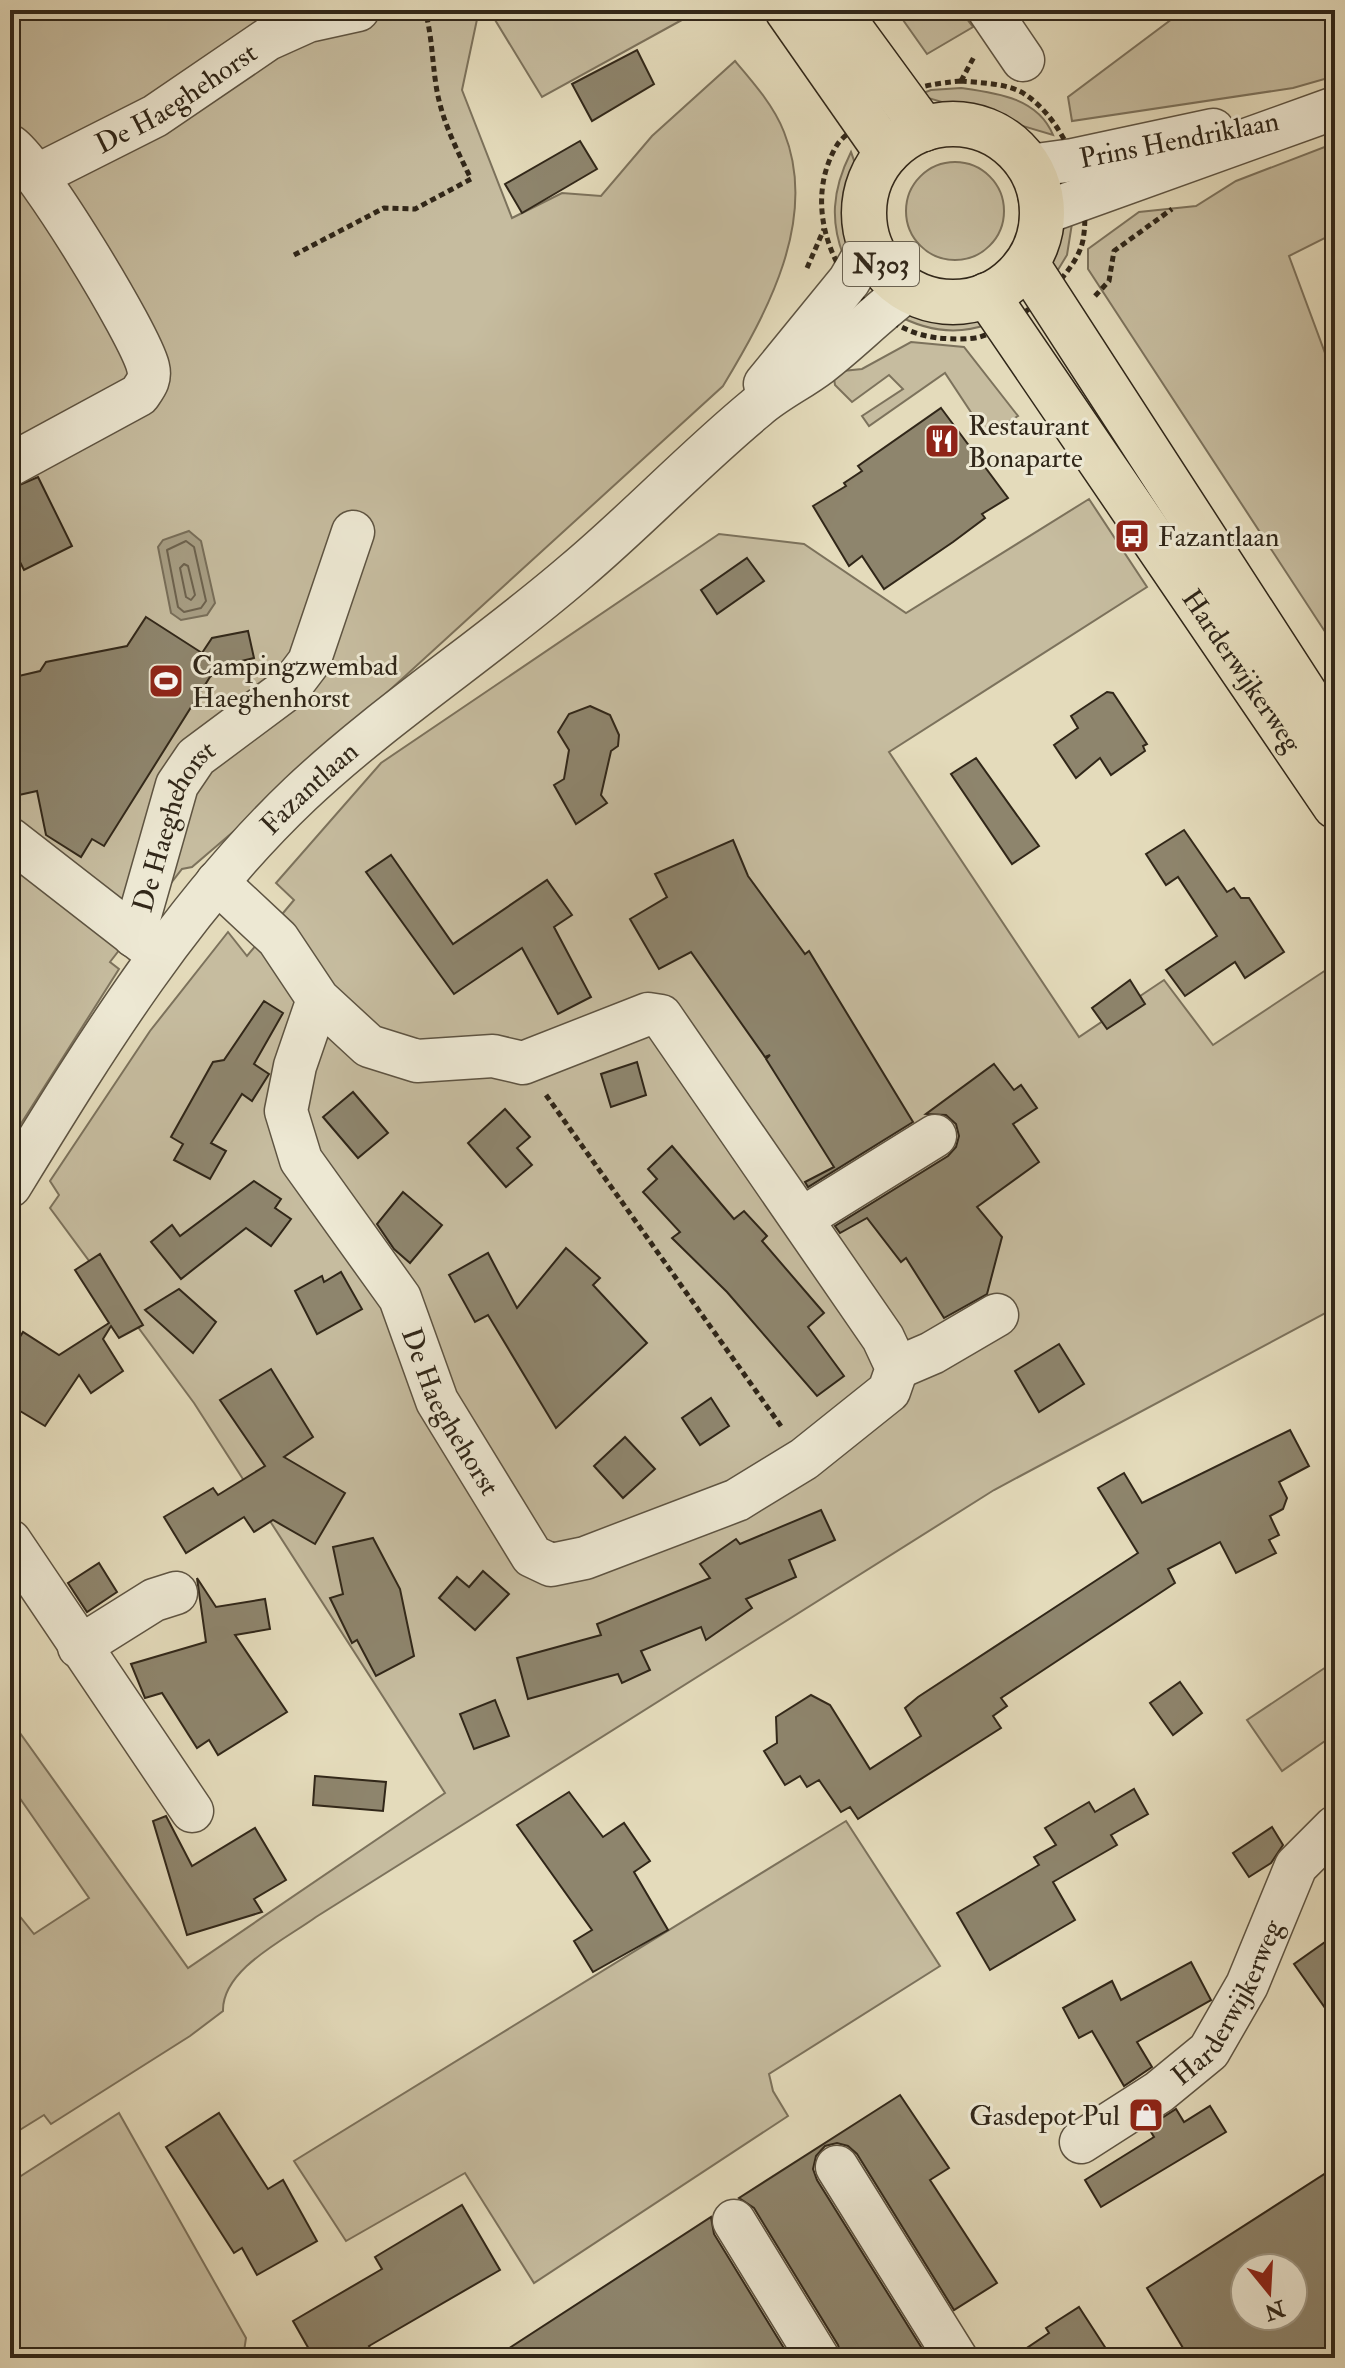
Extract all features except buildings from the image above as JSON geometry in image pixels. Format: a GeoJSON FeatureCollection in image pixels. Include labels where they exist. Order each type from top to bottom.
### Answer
{"type":"FeatureCollection","features":[{"type":"Feature","properties":{"kind":"main road"},"geometry":{"type":"LineString","coordinates":[[787,10],[875,137]]}},
{"type":"Feature","properties":{"kind":"main road"},"geometry":{"type":"LineString","coordinates":[[837,10],[924,129]]}},
{"type":"Feature","properties":{"kind":"main road","name":"N303"},"geometry":{"type":"LineString","coordinates":[[953,124],[983,129],[1009,143],[1037,180],[1070,195],[1038,239],[1027,264],[1009,282],[987,295],[961,302],[893,302],[887,273],[859,263],[875,137],[924,129],[953,124]]}},
{"type":"Feature","properties":{"kind":"main road","name":"Harderwijkerweg"},"geometry":{"type":"LineString","coordinates":[[1027,264],[1335,740]]}},
{"type":"Feature","properties":{"kind":"main road","name":"Harderwijkerweg"},"geometry":{"type":"LineString","coordinates":[[987,295],[1335,806]]}},
{"type":"Feature","properties":{"kind":"street","name":"De Haeghehorst"},"geometry":{"type":"LineString","coordinates":[[10,465],[139,395],[149,379],[148,365],[115,303],[24,160],[155,116],[268,39],[308,21],[358,10]]}},
{"type":"Feature","properties":{"kind":"street"},"geometry":{"type":"LineString","coordinates":[[989,10],[1023,60]]}},
{"type":"Feature","properties":{"kind":"street","name":"Prins Hendriklaan"},"geometry":{"type":"LineString","coordinates":[[1070,195],[1332,109]]}},
{"type":"Feature","properties":{"kind":"street","name":"Fazantlaan"},"geometry":{"type":"LineString","coordinates":[[728,433],[859,263]]}},
{"type":"Feature","properties":{"kind":"street","name":"Fazantlaan"},"geometry":{"type":"LineString","coordinates":[[10,1186],[116,1015],[146,945],[217,882],[334,764],[454,666],[552,592],[634,523],[757,406],[824,361],[893,302]]}},
{"type":"Feature","properties":{"kind":"street","name":"De Haeghehorst"},"geometry":{"type":"LineString","coordinates":[[10,839],[146,945],[177,785],[196,757],[290,687],[309,662],[353,532]]}},
{"type":"Feature","properties":{"kind":"street","name":"De Haeghehorst"},"geometry":{"type":"LineString","coordinates":[[217,882],[278,939],[318,999],[369,1046],[417,1061],[493,1056],[523,1063]]}},
{"type":"Feature","properties":{"kind":"street","name":"De Haeghehorst"},"geometry":{"type":"LineString","coordinates":[[318,999],[295,1066],[286,1111],[301,1160],[400,1298],[437,1401],[532,1556],[551,1565],[585,1558],[737,1500],[804,1459],[889,1391],[897,1368]]}},
{"type":"Feature","properties":{"kind":"street"},"geometry":{"type":"LineString","coordinates":[[523,1063],[648,1014],[661,1016],[803,1218],[883,1338],[897,1368],[932,1353],[997,1315]]}},
{"type":"Feature","properties":{"kind":"street"},"geometry":{"type":"LineString","coordinates":[[803,1218],[935,1136]]}},
{"type":"Feature","properties":{"kind":"street"},"geometry":{"type":"LineString","coordinates":[[10,1541],[192,1811]]}},
{"type":"Feature","properties":{"kind":"street"},"geometry":{"type":"LineString","coordinates":[[79,1647],[154,1600],[176,1593]]}},
{"type":"Feature","properties":{"kind":"street","name":"Harderwijkerweg"},"geometry":{"type":"LineString","coordinates":[[1081,2142],[1159,2092],[1209,2051],[1247,1985],[1296,1866],[1335,1827]]}},
{"type":"Feature","properties":{"kind":"street"},"geometry":{"type":"LineString","coordinates":[[837,2167],[956,2358]]}},
{"type":"Feature","properties":{"kind":"street"},"geometry":{"type":"LineString","coordinates":[[734,2221],[818,2358]]}},
{"type":"Feature","properties":{"kind":"path"},"geometry":{"type":"LineString","coordinates":[[294,255],[384,208],[415,209],[471,179],[445,126],[436,84],[434,41],[425,10]]}},
{"type":"Feature","properties":{"kind":"path"},"geometry":{"type":"LineString","coordinates":[[979,337],[940,338],[911,333],[893,302],[860,299],[859,263],[828,243],[822,200],[837,144],[875,137],[897,93],[927,84],[961,81],[1024,93],[1053,120],[1070,195]]}},
{"type":"Feature","properties":{"kind":"path"},"geometry":{"type":"LineString","coordinates":[[523,1063],[804,1459]]}},
{"type":"Feature","properties":{"kind":"shaded area"},"geometry":{"type":"Polygon","coordinates":[[[10,10],[479,10],[462,90],[512,218],[562,193],[601,196],[652,136],[735,61],[780,122],[793,165],[795,198],[792,231],[771,296],[723,386],[254,814],[192,867],[182,869],[110,962],[119,969],[10,1141],[10,10]]]}},
{"type":"Feature","properties":{"kind":"shaded area"},"geometry":{"type":"Polygon","coordinates":[[[489,10],[700,10],[542,97],[489,10]]]}},
{"type":"Feature","properties":{"kind":"shaded area"},"geometry":{"type":"Polygon","coordinates":[[[896,10],[960,10],[973,27],[927,54],[896,10]]]}},
{"type":"Feature","properties":{"kind":"shaded area"},"geometry":{"type":"Polygon","coordinates":[[[1184,10],[1335,10],[1335,76],[1293,88],[1072,121],[1068,97],[1184,10]]]}},
{"type":"Feature","properties":{"kind":"shaded area"},"geometry":{"type":"Polygon","coordinates":[[[961,88],[1002,95],[1027,105],[1046,123],[1053,135],[918,95],[931,90],[961,88]]]}},
{"type":"Feature","properties":{"kind":"shaded area"},"geometry":{"type":"Polygon","coordinates":[[[1335,143],[1335,233],[1289,256],[1335,380],[1335,647],[1088,269],[1088,249],[1139,212],[1196,206],[1236,181],[1335,143]]]}},
{"type":"Feature","properties":{"kind":"shaded area"},"geometry":{"type":"Polygon","coordinates":[[[851,152],[858,179],[859,207],[846,262],[837,234],[835,207],[840,180],[851,152]]]}},
{"type":"Feature","properties":{"kind":"shaded area"},"geometry":{"type":"Polygon","coordinates":[[[955,162],[974,165],[990,176],[1001,192],[1004,211],[1001,230],[990,246],[974,257],[955,260],[936,257],[920,246],[909,230],[906,211],[909,192],[920,176],[936,165],[955,162]]]}},
{"type":"Feature","properties":{"kind":"shaded area"},"geometry":{"type":"Polygon","coordinates":[[[1073,217],[1067,255],[1056,273],[1048,253],[1049,239],[1073,217]]]}},
{"type":"Feature","properties":{"kind":"shaded area"},"geometry":{"type":"Polygon","coordinates":[[[948,307],[968,312],[988,324],[964,330],[940,330],[895,314],[904,309],[948,307]]]}},
{"type":"Feature","properties":{"kind":"shaded area"},"geometry":{"type":"Polygon","coordinates":[[[911,342],[964,347],[1018,416],[986,435],[945,373],[869,426],[862,416],[903,389],[889,375],[852,402],[835,385],[833,372],[862,369],[911,342]]]}},
{"type":"Feature","properties":{"kind":"shaded area"},"geometry":{"type":"Polygon","coordinates":[[[1089,499],[1147,587],[889,752],[1079,1037],[1164,980],[1213,1045],[1335,964],[1335,1308],[994,1490],[273,1945],[233,1982],[225,1996],[223,2011],[190,2036],[51,2124],[44,2115],[10,2136],[10,1904],[34,1934],[89,1898],[10,1784],[10,1719],[188,1968],[445,1793],[194,1403],[50,1208],[59,1195],[50,1181],[150,1031],[228,932],[247,956],[294,900],[276,883],[381,763],[719,534],[804,544],[906,613],[1089,499]]]}},
{"type":"Feature","properties":{"kind":"shaded area"},"geometry":{"type":"Polygon","coordinates":[[[1335,1661],[1335,1734],[1282,1771],[1247,1720],[1335,1661]]]}},
{"type":"Feature","properties":{"kind":"shaded area"},"geometry":{"type":"Polygon","coordinates":[[[846,1821],[940,1966],[769,2074],[773,2091],[788,2116],[534,2283],[465,2173],[346,2241],[294,2161],[846,1821]]]}},
{"type":"Feature","properties":{"kind":"shaded area"},"geometry":{"type":"Polygon","coordinates":[[[119,2113],[246,2338],[243,2358],[10,2358],[10,2183],[119,2113]]]}},
{"type":"Feature","properties":{"kind":"water"},"geometry":{"type":"Polygon","coordinates":[[[189,531],[201,541],[215,603],[207,615],[181,620],[171,613],[158,547],[163,540],[189,531]]]}},
{"type":"Feature","properties":{"kind":"place","name":"Restaurant Bonaparte"},"geometry":{"type":"Point","coordinates":[942,441]}},
{"type":"Feature","properties":{"kind":"place","name":"Fazantlaan"},"geometry":{"type":"Point","coordinates":[1132,536]}},
{"type":"Feature","properties":{"kind":"place","name":"Campingzwembad Haeghenhorst"},"geometry":{"type":"Point","coordinates":[166,681]}},
{"type":"Feature","properties":{"kind":"place","name":"Gasdepot Pul"},"geometry":{"type":"Point","coordinates":[1146,2115]}}]}
